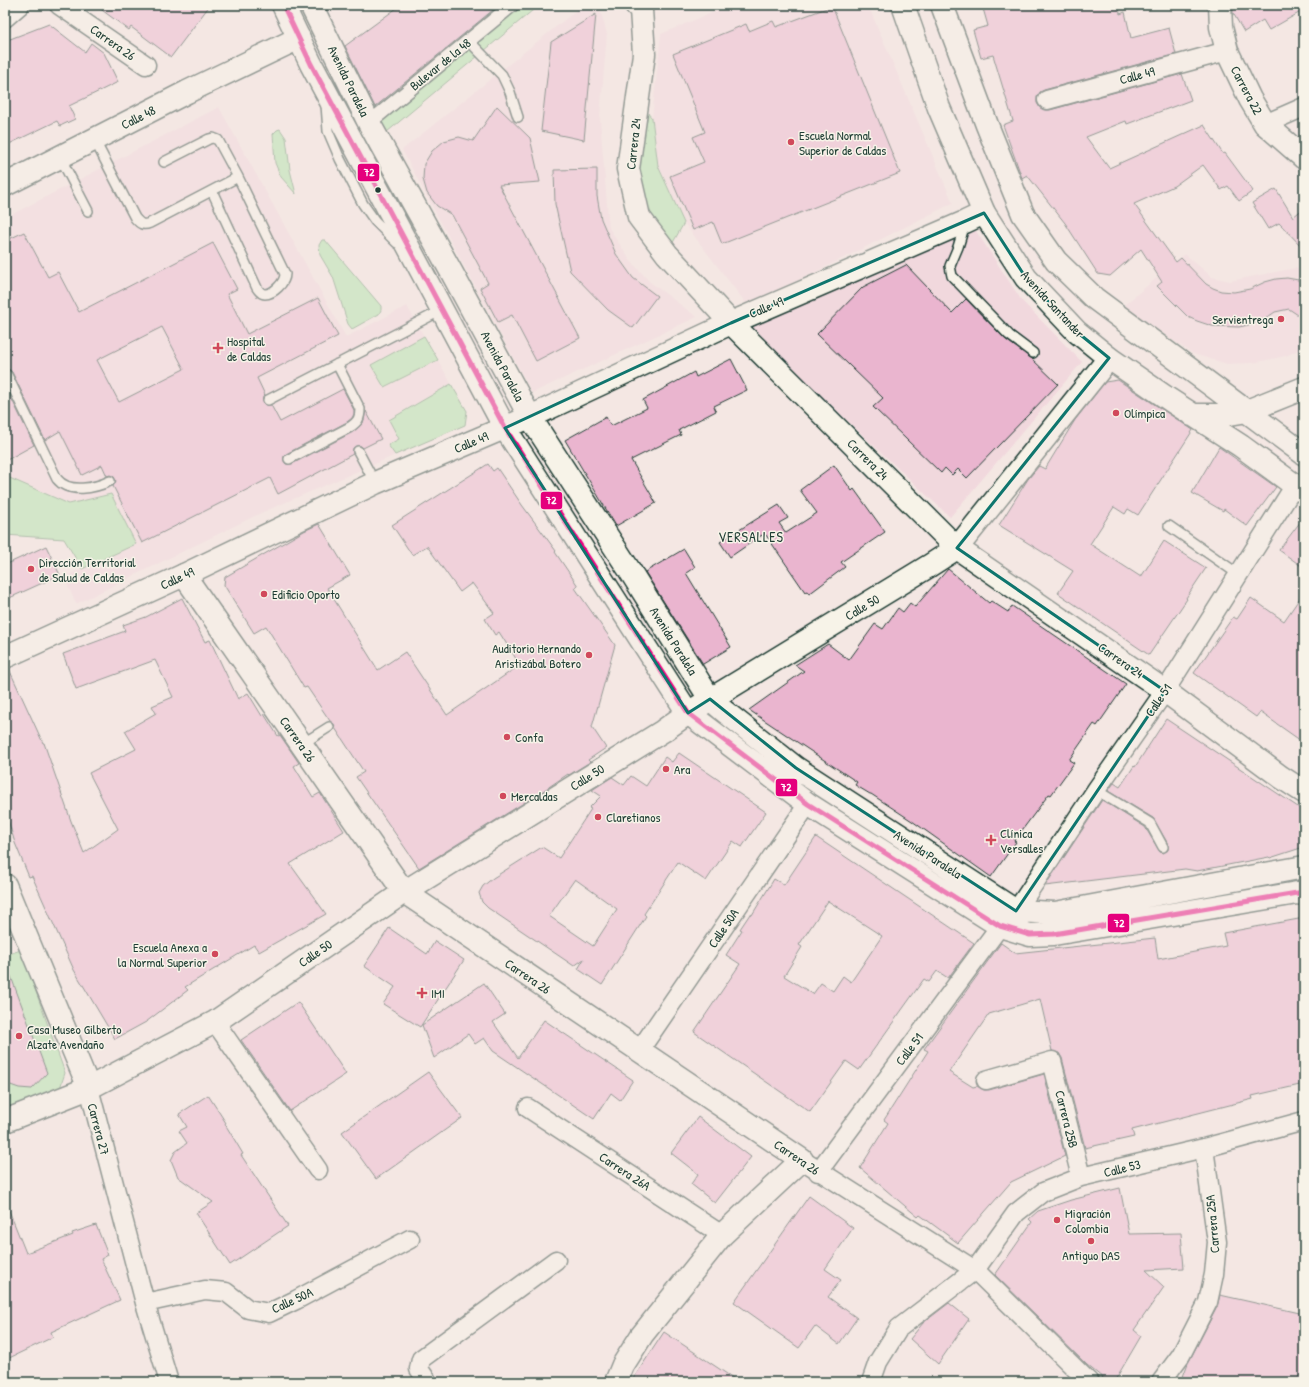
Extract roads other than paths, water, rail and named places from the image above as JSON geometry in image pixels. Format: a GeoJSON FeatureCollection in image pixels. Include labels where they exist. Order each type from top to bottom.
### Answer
{"type":"FeatureCollection","features":[{"type":"Feature","properties":{"kind":"main road","name":"Avenida Paralela"},"geometry":{"type":"LineString","coordinates":[[283,5],[311,64],[505,428],[688,713],[808,804],[1000,926],[1030,935],[1054,934],[1304,894]]}},
{"type":"Feature","properties":{"kind":"main road","name":"Avenida Paralela"},"geometry":{"type":"LineString","coordinates":[[311,5],[369,123],[530,417],[630,571],[710,699],[796,768],[1016,911]]}},
{"type":"Feature","properties":{"kind":"main road","name":"Carrera 24"},"geometry":{"type":"LineString","coordinates":[[636,5],[641,10],[644,54],[628,169],[639,218],[667,254],[730,323],[957,548],[1165,691],[1304,792]]}},
{"type":"Feature","properties":{"kind":"main road","name":"Avenida Santander"},"geometry":{"type":"LineString","coordinates":[[903,5],[939,108],[974,218],[1026,278],[1077,332],[1109,358],[1192,415],[1241,446],[1299,489]]}},
{"type":"Feature","properties":{"kind":"main road"},"geometry":{"type":"LineString","coordinates":[[942,5],[987,125],[1023,214],[1056,261],[1094,298],[1304,454]]}},
{"type":"Feature","properties":{"kind":"main road","name":"Carrera 22"},"geometry":{"type":"LineString","coordinates":[[1220,5],[1222,27],[1227,51],[1250,99],[1265,124],[1304,158]]}},
{"type":"Feature","properties":{"kind":"main road","name":"Calle 48"},"geometry":{"type":"LineString","coordinates":[[5,185],[186,92],[299,38],[313,35],[326,36]]}},
{"type":"Feature","properties":{"kind":"main road"},"geometry":{"type":"LineString","coordinates":[[272,52],[288,53],[299,56],[311,64]]}},
{"type":"Feature","properties":{"kind":"main road","name":"Calle 49"},"geometry":{"type":"LineString","coordinates":[[5,656],[184,575],[375,483],[530,417],[730,323],[974,218]]}},
{"type":"Feature","properties":{"kind":"main road","name":"Calle 50"},"geometry":{"type":"LineString","coordinates":[[5,1121],[89,1088],[215,1022],[404,892],[662,731],[710,699],[957,548],[1109,358]]}},
{"type":"Feature","properties":{"kind":"main road"},"geometry":{"type":"LineString","coordinates":[[1192,415],[1224,415],[1247,411],[1304,388]]}},
{"type":"Feature","properties":{"kind":"main road"},"geometry":{"type":"LineString","coordinates":[[1247,411],[1260,446],[1270,467]]}},
{"type":"Feature","properties":{"kind":"main road","name":"Carrera 26"},"geometry":{"type":"LineString","coordinates":[[184,575],[404,892],[810,1166]]}},
{"type":"Feature","properties":{"kind":"main road"},"geometry":{"type":"LineString","coordinates":[[1016,911],[1055,912],[1304,867]]}},
{"type":"Feature","properties":{"kind":"main road","name":"Carrera 27"},"geometry":{"type":"LineString","coordinates":[[5,884],[89,1088]]}},
{"type":"Feature","properties":{"kind":"main road"},"geometry":{"type":"LineString","coordinates":[[616,1382],[623,1365],[642,1335],[722,1235],[810,1166]]}},
{"type":"Feature","properties":{"kind":"street"},"geometry":{"type":"LineString","coordinates":[[5,18],[20,5]]}},
{"type":"Feature","properties":{"kind":"street","name":"Carrera 26"},"geometry":{"type":"LineString","coordinates":[[60,5],[146,65]]}},
{"type":"Feature","properties":{"kind":"street","name":"Bulevar de la 48"},"geometry":{"type":"LineString","coordinates":[[369,123],[512,5]]}},
{"type":"Feature","properties":{"kind":"street","name":"Calle 49"},"geometry":{"type":"LineString","coordinates":[[1047,100],[1227,51]]}},
{"type":"Feature","properties":{"kind":"street"},"geometry":{"type":"LineString","coordinates":[[1265,124],[1304,107]]}},
{"type":"Feature","properties":{"kind":"street","name":"Calle 51"},"geometry":{"type":"LineString","coordinates":[[1016,911],[1096,790],[1165,691],[1238,574],[1299,489]]}},
{"type":"Feature","properties":{"kind":"street","name":"Calle 50A"},"geometry":{"type":"LineString","coordinates":[[639,1051],[808,804]]}},
{"type":"Feature","properties":{"kind":"street","name":"Calle 51"},"geometry":{"type":"LineString","coordinates":[[810,1166],[1000,926]]}},
{"type":"Feature","properties":{"kind":"street"},"geometry":{"type":"LineString","coordinates":[[215,1022],[318,1170]]}},
{"type":"Feature","properties":{"kind":"street","name":"Carrera 25B"},"geometry":{"type":"LineString","coordinates":[[986,1080],[1052,1060],[1081,1177]]}},
{"type":"Feature","properties":{"kind":"street","name":"Carrera 27"},"geometry":{"type":"LineString","coordinates":[[89,1088],[145,1304],[169,1382]]}},
{"type":"Feature","properties":{"kind":"street","name":"Carrera 26A"},"geometry":{"type":"LineString","coordinates":[[528,1108],[722,1235]]}},
{"type":"Feature","properties":{"kind":"street","name":"Calle 53"},"geometry":{"type":"LineString","coordinates":[[976,1270],[1016,1213],[1043,1192],[1081,1177],[1204,1148],[1304,1121]]}},
{"type":"Feature","properties":{"kind":"street","name":"Carrera 25A"},"geometry":{"type":"LineString","coordinates":[[1161,1382],[1181,1355],[1208,1302],[1214,1274],[1217,1242],[1204,1148]]}},
{"type":"Feature","properties":{"kind":"street","name":"Carrera 26"},"geometry":{"type":"LineString","coordinates":[[810,1166],[976,1270],[1089,1382]]}},
{"type":"Feature","properties":{"kind":"street","name":"Calle 50A"},"geometry":{"type":"LineString","coordinates":[[145,1304],[205,1290],[226,1292],[248,1310],[269,1313],[410,1239]]}},
{"type":"Feature","properties":{"kind":"street"},"geometry":{"type":"LineString","coordinates":[[428,1382],[419,1369],[421,1359],[556,1260]]}},
{"type":"Feature","properties":{"kind":"street"},"geometry":{"type":"LineString","coordinates":[[871,1382],[878,1362],[899,1328],[976,1270]]}},
{"type":"Feature","properties":{"kind":"lane"},"geometry":{"type":"LineString","coordinates":[[469,41],[502,75],[510,92],[518,117]]}},
{"type":"Feature","properties":{"kind":"lane"},"geometry":{"type":"LineString","coordinates":[[164,162],[209,139],[213,138],[218,140],[238,177],[285,274],[284,282],[266,294],[262,294],[257,288],[212,191]]}},
{"type":"Feature","properties":{"kind":"lane"},"geometry":{"type":"LineString","coordinates":[[94,139],[139,224],[145,225],[150,223],[238,177]]}},
{"type":"Feature","properties":{"kind":"lane"},"geometry":{"type":"LineString","coordinates":[[60,157],[88,211]]}},
{"type":"Feature","properties":{"kind":"lane"},"geometry":{"type":"LineString","coordinates":[[974,218],[958,247],[950,266],[952,276],[1009,335],[1034,352]]}},
{"type":"Feature","properties":{"kind":"lane"},"geometry":{"type":"LineString","coordinates":[[268,400],[442,310]]}},
{"type":"Feature","properties":{"kind":"lane"},"geometry":{"type":"LineString","coordinates":[[288,459],[357,423],[360,417],[360,409],[337,364]]}},
{"type":"Feature","properties":{"kind":"lane"},"geometry":{"type":"LineString","coordinates":[[7,375],[57,479],[61,484],[66,487],[93,487],[110,481]]}},
{"type":"Feature","properties":{"kind":"lane"},"geometry":{"type":"LineString","coordinates":[[358,451],[375,483]]}},
{"type":"Feature","properties":{"kind":"lane"},"geometry":{"type":"LineString","coordinates":[[1169,526],[1238,574]]}},
{"type":"Feature","properties":{"kind":"lane"},"geometry":{"type":"LineString","coordinates":[[302,744],[329,727]]}},
{"type":"Feature","properties":{"kind":"lane"},"geometry":{"type":"LineString","coordinates":[[1096,790],[1150,823],[1163,847]]}},
{"type":"Feature","properties":{"kind":"place","name":"Escuela Normal Superior de Caldas"},"geometry":{"type":"Point","coordinates":[791,142]}},
{"type":"Feature","properties":{"kind":"place","name":"Servientrega"},"geometry":{"type":"Point","coordinates":[1281,319]}},
{"type":"Feature","properties":{"kind":"place","name":"Hospital de Caldas"},"geometry":{"type":"Point","coordinates":[218,348]}},
{"type":"Feature","properties":{"kind":"place","name":"Olímpica"},"geometry":{"type":"Point","coordinates":[1116,413]}},
{"type":"Feature","properties":{"kind":"place","name":"Dirección Territorial de Salud de Caldas"},"geometry":{"type":"Point","coordinates":[31,569]}},
{"type":"Feature","properties":{"kind":"place","name":"Edificio Oporto"},"geometry":{"type":"Point","coordinates":[264,594]}},
{"type":"Feature","properties":{"kind":"place","name":"Auditorio Hernando Aristizábal Botero"},"geometry":{"type":"Point","coordinates":[589,655]}},
{"type":"Feature","properties":{"kind":"place","name":"Confa"},"geometry":{"type":"Point","coordinates":[507,737]}},
{"type":"Feature","properties":{"kind":"place","name":"Ara"},"geometry":{"type":"Point","coordinates":[666,769]}},
{"type":"Feature","properties":{"kind":"place","name":"Mercaldas"},"geometry":{"type":"Point","coordinates":[503,796]}},
{"type":"Feature","properties":{"kind":"place","name":"Claretianos"},"geometry":{"type":"Point","coordinates":[598,817]}},
{"type":"Feature","properties":{"kind":"place","name":"Clínica Versalles"},"geometry":{"type":"Point","coordinates":[991,840]}},
{"type":"Feature","properties":{"kind":"place","name":"Escuela Anexa a la Normal Superior"},"geometry":{"type":"Point","coordinates":[215,954]}},
{"type":"Feature","properties":{"kind":"place","name":"IMI"},"geometry":{"type":"Point","coordinates":[422,993]}},
{"type":"Feature","properties":{"kind":"place","name":"Casa Museo Gilberto Alzate Avendaño"},"geometry":{"type":"Point","coordinates":[19,1036]}},
{"type":"Feature","properties":{"kind":"place","name":"Migración Colombia"},"geometry":{"type":"Point","coordinates":[1057,1220]}},
{"type":"Feature","properties":{"kind":"place","name":"Antiguo DAS"},"geometry":{"type":"Point","coordinates":[1091,1241]}},
{"type":"Feature","properties":{"kind":"district","name":"VERSALLES"},"geometry":{"type":"Point","coordinates":[751,537]}}]}
